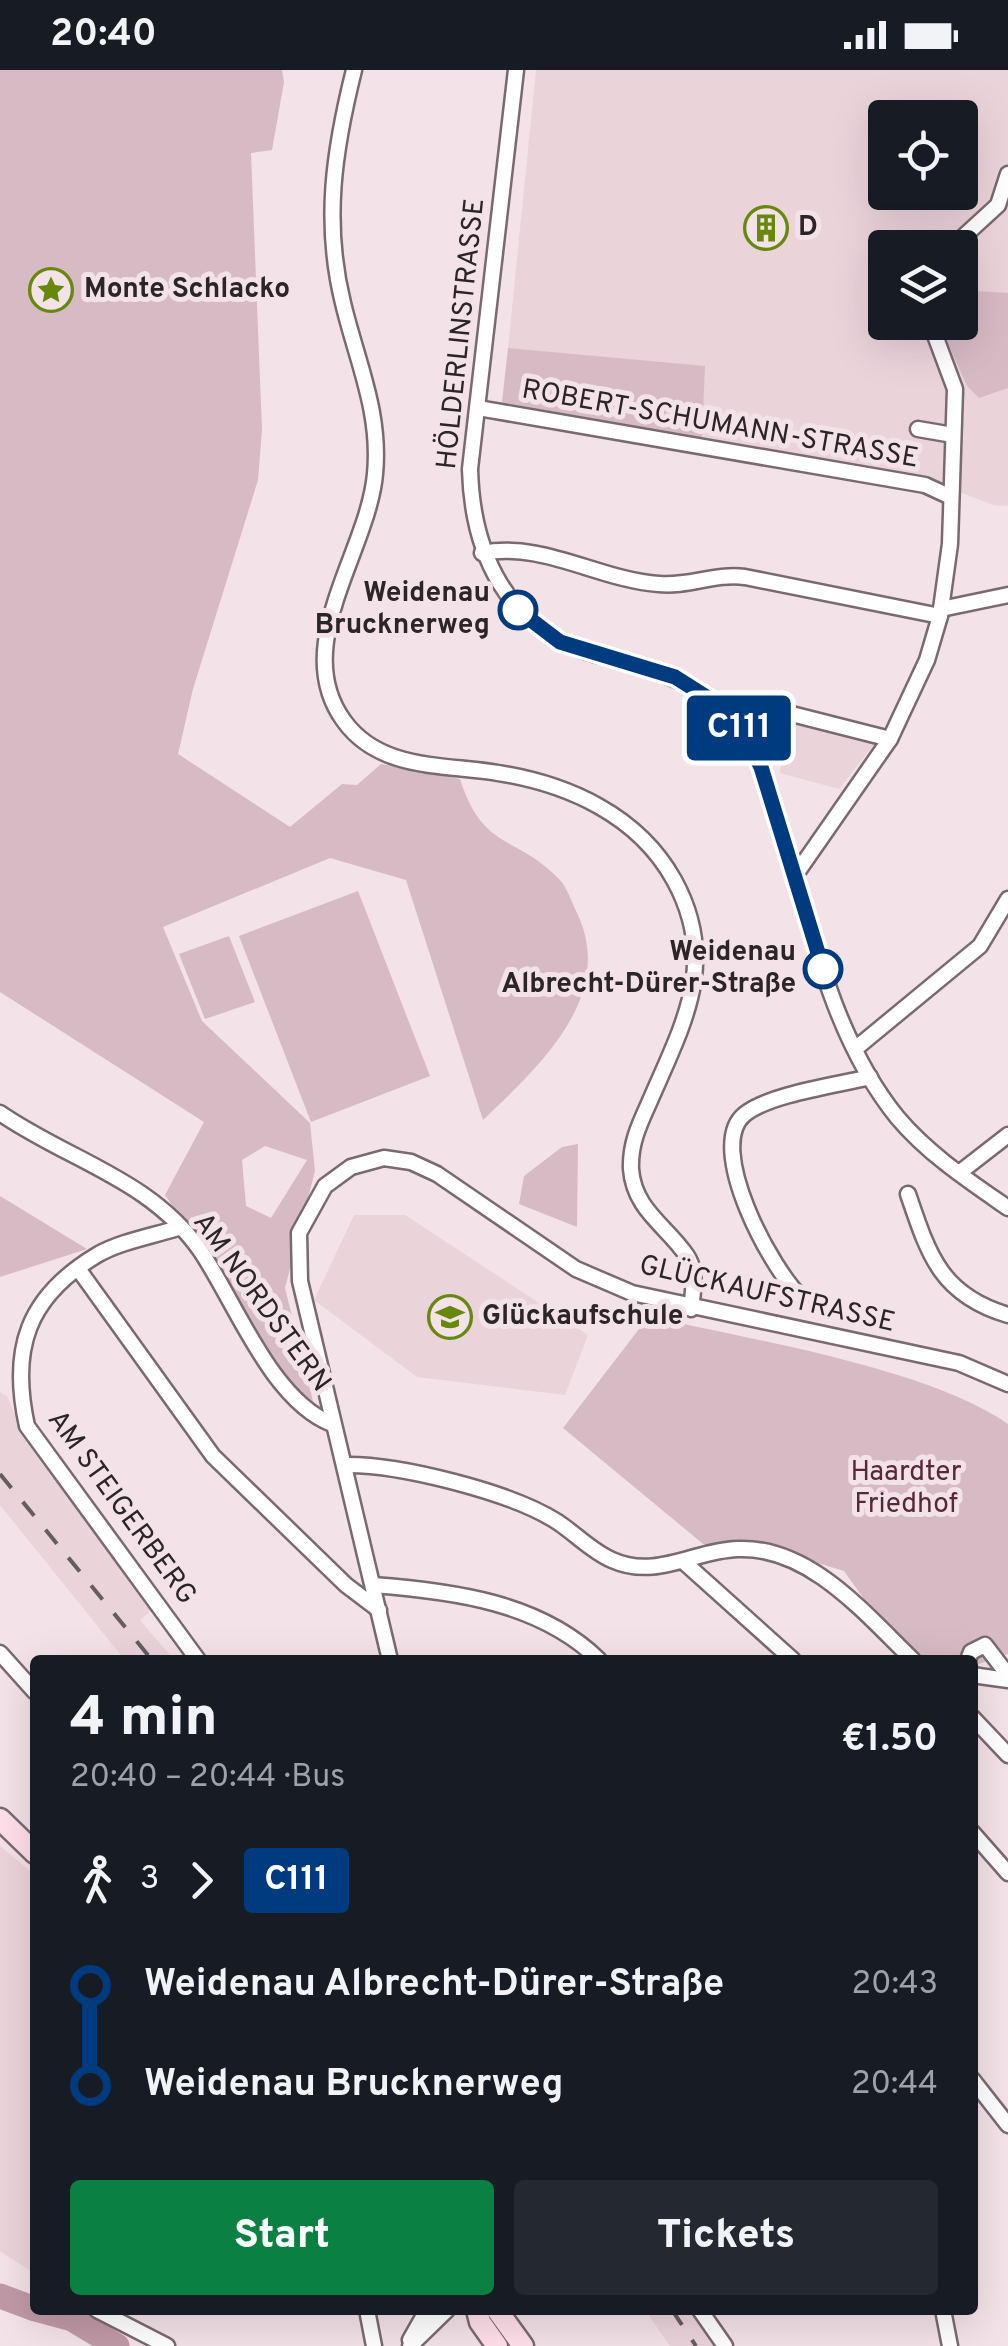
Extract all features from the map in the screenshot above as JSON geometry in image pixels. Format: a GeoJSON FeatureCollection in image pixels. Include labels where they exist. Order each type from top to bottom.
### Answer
{"type":"FeatureCollection","features":[{"type":"Feature","properties":{"kind":"main road"},"geometry":{"type":"LineString","coordinates":[[0,1819],[30,1848]]}},
{"type":"Feature","properties":{"kind":"main road"},"geometry":{"type":"LineString","coordinates":[[478,2315],[497,2346]]}},
{"type":"Feature","properties":{"kind":"main road"},"geometry":{"type":"LineString","coordinates":[[500,2315],[522,2346]]}},
{"type":"Feature","properties":{"kind":"street"},"geometry":{"type":"LineString","coordinates":[[354,70],[334,155],[332,241],[343,303],[374,406],[376,458],[370,510],[324,647],[330,694],[344,721],[380,752],[416,764],[496,772],[582,796],[642,838],[674,880],[697,966],[694,994],[680,1037],[633,1138],[631,1168],[636,1191],[649,1216],[687,1256],[694,1285],[691,1308]]}},
{"type":"Feature","properties":{"kind":"street","name":"HÖLDERLINSTRASSE"},"geometry":{"type":"LineString","coordinates":[[516,70],[470,469],[471,511],[482,552],[498,585],[518,610],[560,642],[675,677],[724,708],[744,734],[761,767],[836,1009],[870,1077],[897,1116],[959,1174],[1008,1208]]}},
{"type":"Feature","properties":{"kind":"street"},"geometry":{"type":"LineString","coordinates":[[971,230],[998,205],[1008,174]]}},
{"type":"Feature","properties":{"kind":"street"},"geometry":{"type":"LineString","coordinates":[[794,877],[890,739],[926,660],[941,612],[951,497],[954,381],[932,340]]}},
{"type":"Feature","properties":{"kind":"street","name":"ROBERT-SCHUMANN-STRASSE"},"geometry":{"type":"LineString","coordinates":[[478,408],[925,485],[951,497]]}},
{"type":"Feature","properties":{"kind":"street"},"geometry":{"type":"LineString","coordinates":[[918,429],[953,435]]}},
{"type":"Feature","properties":{"kind":"street"},"geometry":{"type":"LineString","coordinates":[[482,552],[522,550],[662,585],[723,574],[941,612],[1008,596]]}},
{"type":"Feature","properties":{"kind":"street"},"geometry":{"type":"LineString","coordinates":[[724,708],[744,704],[764,707],[890,739]]}},
{"type":"Feature","properties":{"kind":"street"},"geometry":{"type":"LineString","coordinates":[[855,1049],[899,1008],[954,970],[980,946],[1008,899]]}},
{"type":"Feature","properties":{"kind":"street"},"geometry":{"type":"LineString","coordinates":[[802,1298],[782,1276],[742,1195],[729,1149],[732,1130],[753,1109],[870,1077]]}},
{"type":"Feature","properties":{"kind":"street","name":"AM NORDSTERN"},"geometry":{"type":"LineString","coordinates":[[0,1113],[141,1190],[198,1247],[279,1379],[312,1416],[332,1424]]}},
{"type":"Feature","properties":{"kind":"street"},"geometry":{"type":"LineString","coordinates":[[959,1174],[1008,1134]]}},
{"type":"Feature","properties":{"kind":"street","name":"GLÜCKAUFSTRASSE"},"geometry":{"type":"LineString","coordinates":[[389,1655],[300,1281],[300,1233],[325,1186],[351,1167],[384,1158],[412,1162],[437,1174],[576,1269],[632,1293],[959,1364],[1008,1384]]}},
{"type":"Feature","properties":{"kind":"street"},"geometry":{"type":"LineString","coordinates":[[908,1194],[920,1231],[950,1285],[979,1306],[1008,1315]]}},
{"type":"Feature","properties":{"kind":"street","name":"AM STEIGERBERG"},"geometry":{"type":"LineString","coordinates":[[178,1228],[98,1254],[46,1295],[23,1342],[17,1383],[27,1426],[194,1655]]}},
{"type":"Feature","properties":{"kind":"street"},"geometry":{"type":"LineString","coordinates":[[79,1270],[213,1456],[346,1586],[380,1610]]}},
{"type":"Feature","properties":{"kind":"street"},"geometry":{"type":"LineString","coordinates":[[344,1466],[408,1473],[505,1498],[556,1521],[614,1561],[644,1568],[738,1549],[797,1563],[830,1584],[908,1655]]}},
{"type":"Feature","properties":{"kind":"street"},"geometry":{"type":"LineString","coordinates":[[685,1562],[787,1655]]}},
{"type":"Feature","properties":{"kind":"street"},"geometry":{"type":"LineString","coordinates":[[373,1585],[432,1589],[493,1602],[543,1622],[594,1655]]}},
{"type":"Feature","properties":{"kind":"street"},"geometry":{"type":"LineString","coordinates":[[969,1655],[984,1645],[1008,1678]]}},
{"type":"Feature","properties":{"kind":"street"},"geometry":{"type":"LineString","coordinates":[[0,1654],[30,1687]]}},
{"type":"Feature","properties":{"kind":"street"},"geometry":{"type":"LineString","coordinates":[[978,1675],[1008,1678]]}},
{"type":"Feature","properties":{"kind":"street"},"geometry":{"type":"LineString","coordinates":[[978,1722],[1008,1754]]}},
{"type":"Feature","properties":{"kind":"street"},"geometry":{"type":"LineString","coordinates":[[978,1839],[1008,1873]]}},
{"type":"Feature","properties":{"kind":"street"},"geometry":{"type":"LineString","coordinates":[[978,2087],[1008,2125]]}},
{"type":"Feature","properties":{"kind":"street"},"geometry":{"type":"LineString","coordinates":[[107,2315],[168,2346]]}},
{"type":"Feature","properties":{"kind":"street"},"geometry":{"type":"LineString","coordinates":[[368,2315],[374,2346]]}},
{"type":"Feature","properties":{"kind":"street"},"geometry":{"type":"LineString","coordinates":[[409,2346],[422,2315]]}},
{"type":"Feature","properties":{"kind":"street"},"geometry":{"type":"LineString","coordinates":[[409,2346],[442,2315]]}},
{"type":"Feature","properties":{"kind":"street"},"geometry":{"type":"LineString","coordinates":[[704,2315],[726,2346]]}},
{"type":"Feature","properties":{"kind":"street"},"geometry":{"type":"LineString","coordinates":[[943,2315],[950,2346]]}},
{"type":"Feature","properties":{"kind":"shaded area"},"geometry":{"type":"Polygon","coordinates":[[[536,70],[1008,70],[1008,506],[993,505],[941,485],[702,443],[704,367],[508,348],[536,70]]]}},
{"type":"Feature","properties":{"kind":"shaded area"},"geometry":{"type":"Polygon","coordinates":[[[759,712],[876,742],[839,789],[780,773],[784,744],[781,737],[755,731],[759,712]]]}},
{"type":"Feature","properties":{"kind":"shaded area","name":"Glückaufschule"},"geometry":{"type":"Polygon","coordinates":[[[354,1215],[405,1215],[588,1335],[565,1395],[417,1377],[314,1300],[354,1215]]]}},
{"type":"Feature","properties":{"kind":"shaded area"},"geometry":{"type":"Polygon","coordinates":[[[0,1392],[7,1396],[22,1433],[156,1607],[140,1620],[170,1655],[121,1655],[0,1505],[0,1392]]]}},
{"type":"Feature","properties":{"kind":"shaded area"},"geometry":{"type":"Polygon","coordinates":[[[0,1846],[30,1871],[30,2271],[0,2251],[0,1846]]]}},
{"type":"Feature","properties":{"kind":"shaded area"},"geometry":{"type":"Polygon","coordinates":[[[648,2315],[696,2315],[716,2346],[670,2346],[648,2315]]]}},
{"type":"Feature","properties":{"kind":"green space"},"geometry":{"type":"Polygon","coordinates":[[[0,70],[282,70],[284,82],[272,150],[251,153],[262,430],[258,480],[193,689],[178,754],[290,827],[342,784],[357,785],[381,764],[460,779],[479,819],[543,865],[567,891],[587,944],[587,973],[579,1001],[566,1028],[547,1053],[483,1120],[406,880],[330,858],[163,927],[202,1021],[310,1123],[315,1171],[285,1288],[313,1401],[290,1386],[237,1297],[165,1195],[204,1122],[0,992],[0,70]],[[265,1146],[242,1160],[246,1206],[271,1218],[307,1160],[265,1146]]]}},
{"type":"Feature","properties":{"kind":"green space"},"geometry":{"type":"Polygon","coordinates":[[[978,291],[1008,293],[1008,388],[979,398],[967,386],[946,340],[978,340],[978,291]]]}},
{"type":"Feature","properties":{"kind":"green space"},"geometry":{"type":"Polygon","coordinates":[[[508,348],[705,366],[702,440],[502,402],[508,348]]]}},
{"type":"Feature","properties":{"kind":"green space"},"geometry":{"type":"Polygon","coordinates":[[[358,891],[430,1076],[311,1122],[239,936],[358,891]]]}},
{"type":"Feature","properties":{"kind":"green space"},"geometry":{"type":"Polygon","coordinates":[[[229,936],[255,1002],[205,1019],[179,954],[229,936]]]}},
{"type":"Feature","properties":{"kind":"green space"},"geometry":{"type":"Polygon","coordinates":[[[578,1144],[577,1227],[519,1204],[524,1176],[562,1147],[578,1144]]]}},
{"type":"Feature","properties":{"kind":"green space"},"geometry":{"type":"Polygon","coordinates":[[[0,1196],[87,1249],[0,1277],[0,1196]]]}},
{"type":"Feature","properties":{"kind":"green space","name":"Haardter Friedhof"},"geometry":{"type":"Polygon","coordinates":[[[649,1316],[885,1371],[973,1404],[1008,1424],[1008,1654],[978,1664],[978,1655],[916,1655],[882,1624],[844,1571],[765,1547],[708,1548],[563,1428],[649,1316]]]}},
{"type":"Feature","properties":{"kind":"waterway"},"geometry":{"type":"LineString","coordinates":[[0,2296],[30,2307]]}},
{"type":"Feature","properties":{"kind":"waterway"},"geometry":{"type":"LineString","coordinates":[[57,2315],[72,2319],[117,2346]]}},
{"type":"Feature","properties":{"kind":"railway"},"geometry":{"type":"LineString","coordinates":[[0,1474],[148,1655]]}},
{"type":"Feature","properties":{"kind":"railway"},"geometry":{"type":"LineString","coordinates":[[675,2315],[696,2346]]}},
{"type":"Feature","properties":{"kind":"bus line","name":"C111"},"geometry":{"type":"LineString","coordinates":[[518,610],[560,642],[675,677],[724,708],[744,734],[761,767],[823,969]]}},
{"type":"Feature","properties":{"kind":"place","name":"D"},"geometry":{"type":"Point","coordinates":[766,228]}},
{"type":"Feature","properties":{"kind":"place","name":"Monte Schlacko"},"geometry":{"type":"Point","coordinates":[51,290]}},
{"type":"Feature","properties":{"kind":"place","name":"Weidenau Brucknerweg"},"geometry":{"type":"Point","coordinates":[518,610]}},
{"type":"Feature","properties":{"kind":"place","name":"Weidenau Albrecht-Dürer-Straße"},"geometry":{"type":"Point","coordinates":[823,969]}},
{"type":"Feature","properties":{"kind":"place","name":"Glückaufschule"},"geometry":{"type":"Point","coordinates":[450,1317]}}]}
